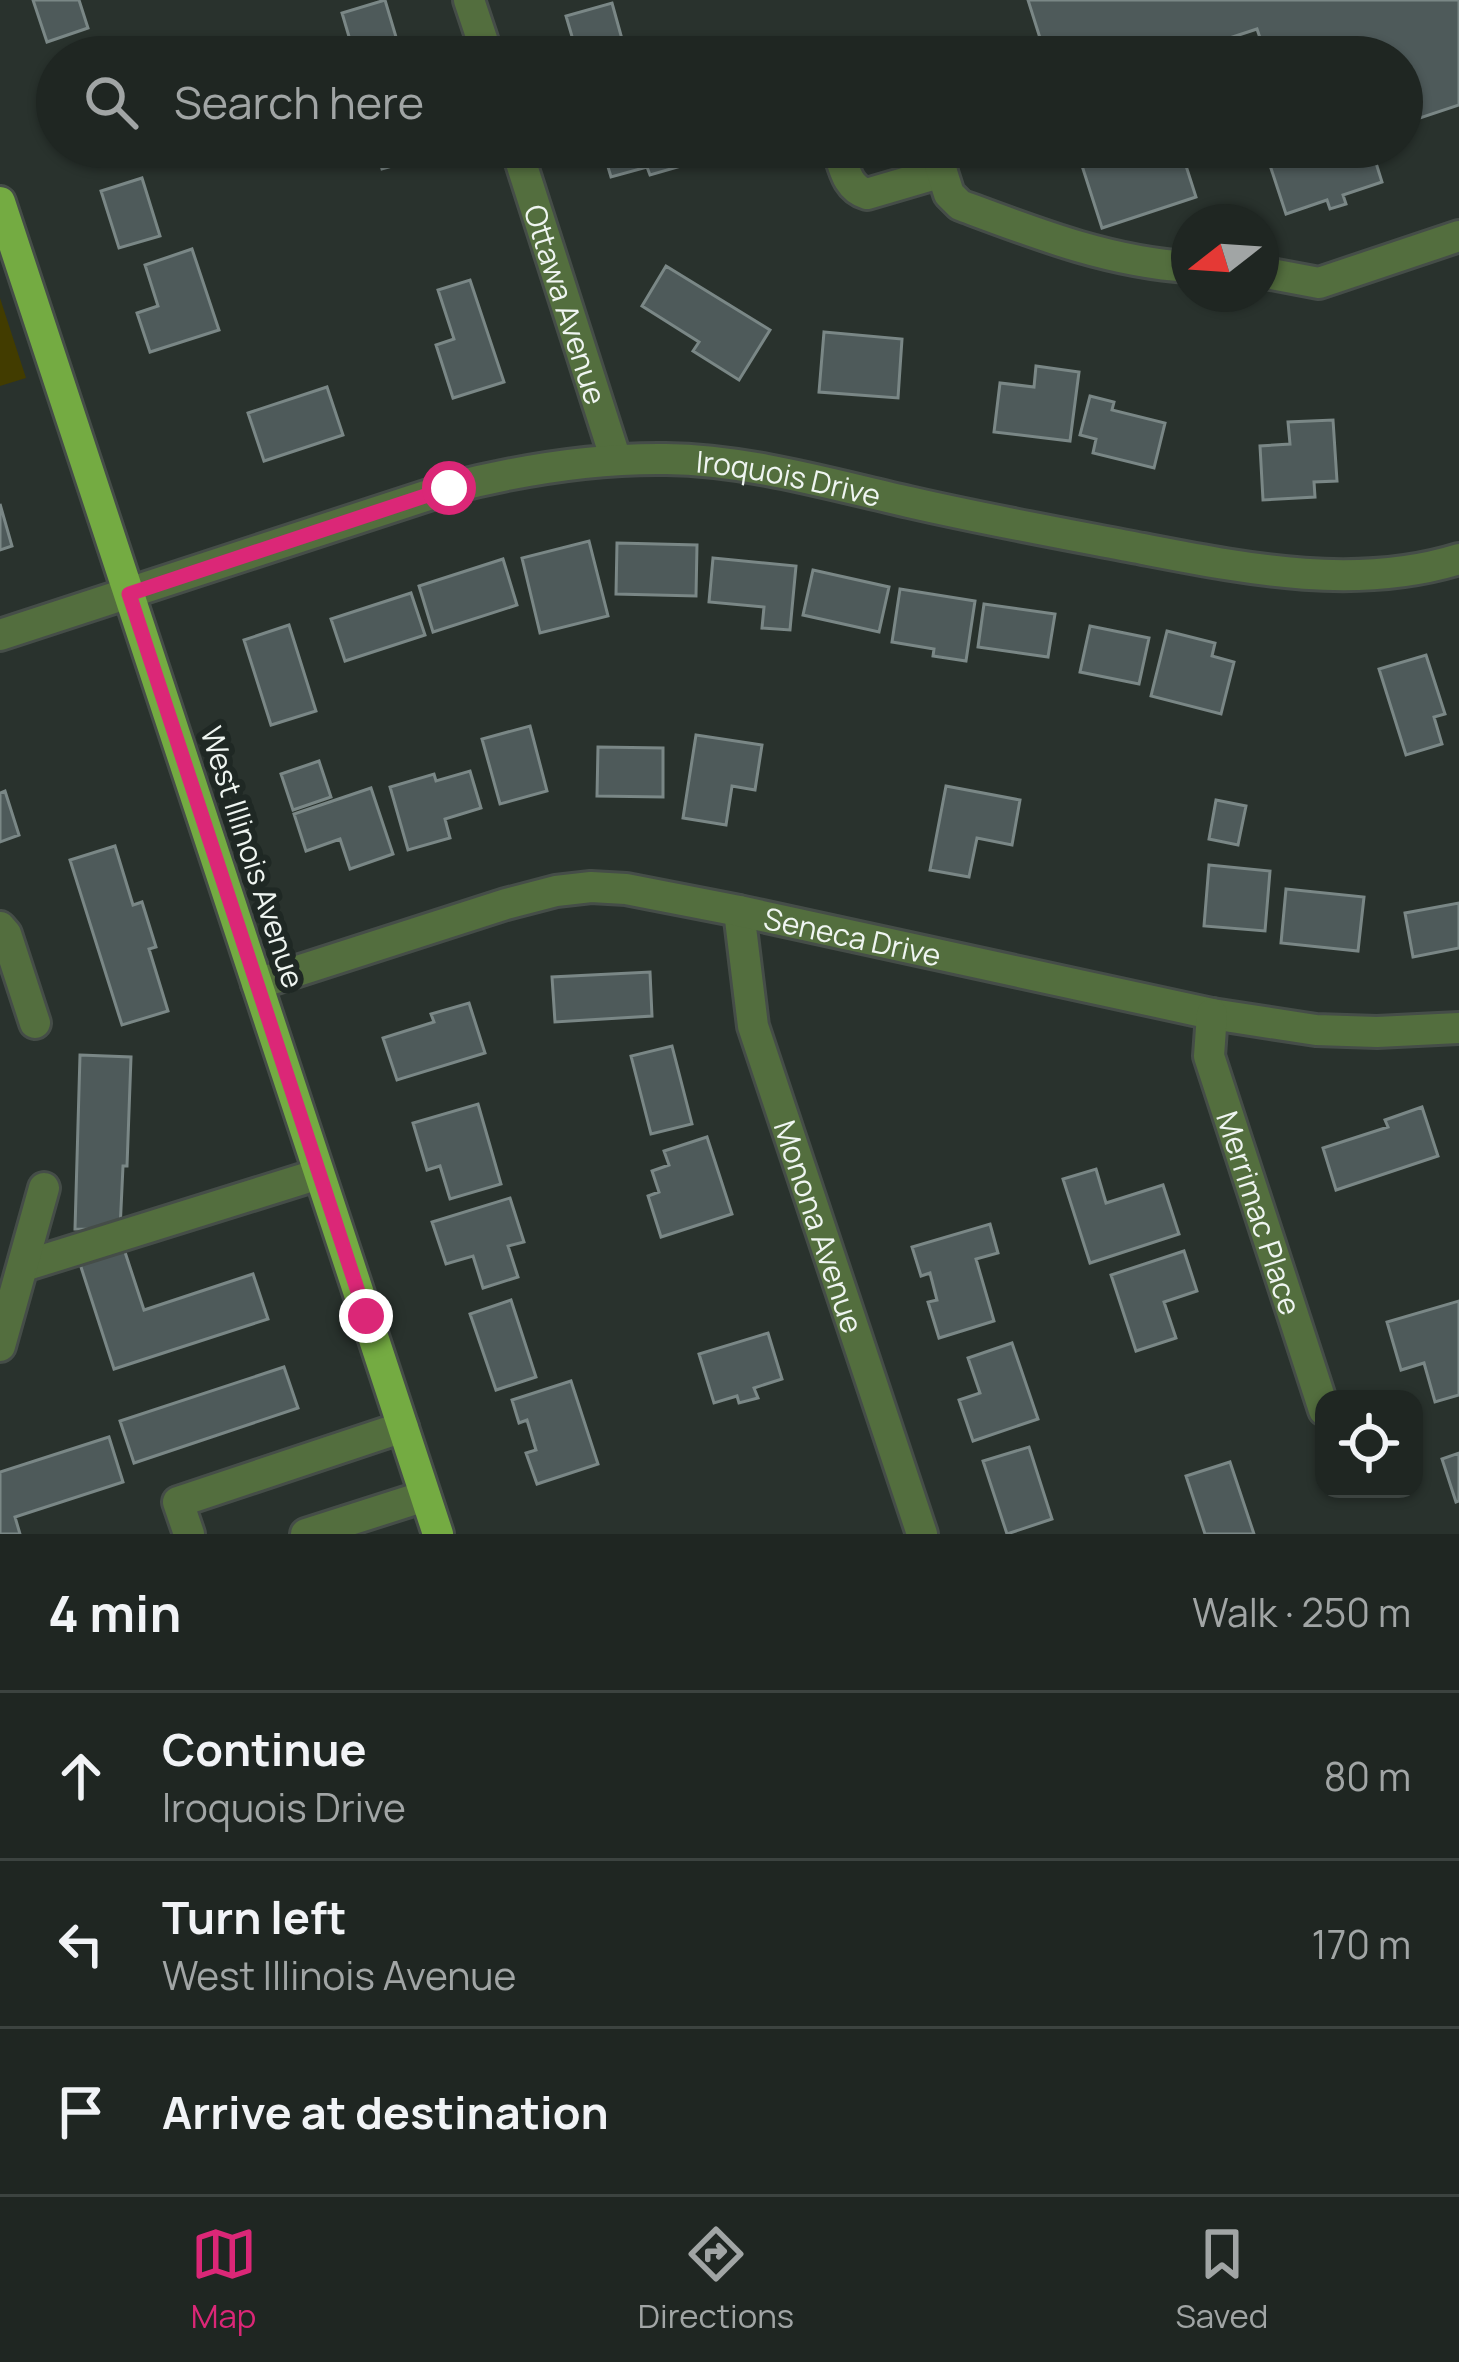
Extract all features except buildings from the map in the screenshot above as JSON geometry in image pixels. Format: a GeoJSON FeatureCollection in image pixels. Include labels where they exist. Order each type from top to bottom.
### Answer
{"type":"FeatureCollection","features":[{"type":"Feature","properties":{"kind":"main road","name":"West Illinois Avenue"},"geometry":{"type":"LineString","coordinates":[[0,202],[438,1534]]}},
{"type":"Feature","properties":{"kind":"street"},"geometry":{"type":"LineString","coordinates":[[470,0],[481,36]]}},
{"type":"Feature","properties":{"kind":"street","name":"Ottawa Avenue"},"geometry":{"type":"LineString","coordinates":[[523,168],[616,460]]}},
{"type":"Feature","properties":{"kind":"street"},"geometry":{"type":"LineString","coordinates":[[844,168],[856,190],[867,194],[920,168]]}},
{"type":"Feature","properties":{"kind":"street"},"geometry":{"type":"LineString","coordinates":[[941,168],[949,194],[960,205],[1070,246],[1171,266]]}},
{"type":"Feature","properties":{"kind":"street"},"geometry":{"type":"LineString","coordinates":[[1279,275],[1319,283],[1459,236]]}},
{"type":"Feature","properties":{"kind":"street","name":"Iroquois Drive"},"geometry":{"type":"LineString","coordinates":[[0,635],[449,488],[516,471],[616,460],[670,459],[782,473],[974,517],[1268,570],[1375,577],[1459,559]]}},
{"type":"Feature","properties":{"kind":"street","name":"Seneca Drive"},"geometry":{"type":"LineString","coordinates":[[257,984],[556,891],[626,889],[1212,1014],[1316,1030],[1459,1028]]}},
{"type":"Feature","properties":{"kind":"street","name":"Monona Avenue"},"geometry":{"type":"LineString","coordinates":[[739,911],[753,1026],[922,1534]]}},
{"type":"Feature","properties":{"kind":"street"},"geometry":{"type":"LineString","coordinates":[[0,927],[34,1023]]}},
{"type":"Feature","properties":{"kind":"street","name":"Merrimac Place"},"geometry":{"type":"LineString","coordinates":[[1212,1014],[1209,1056],[1318,1390]]}},
{"type":"Feature","properties":{"kind":"street"},"geometry":{"type":"LineString","coordinates":[[24,1266],[320,1174]]}},
{"type":"Feature","properties":{"kind":"street"},"geometry":{"type":"LineString","coordinates":[[0,1346],[44,1188]]}},
{"type":"Feature","properties":{"kind":"street"},"geometry":{"type":"LineString","coordinates":[[189,1534],[178,1502],[403,1426]]}},
{"type":"Feature","properties":{"kind":"street"},"geometry":{"type":"LineString","coordinates":[[306,1534],[425,1496]]}},
{"type":"Feature","properties":{"kind":"shaded area"},"geometry":{"type":"Polygon","coordinates":[[[0,298],[26,378],[0,386],[0,298]]]}},
{"type":"Feature","properties":{"kind":"route"},"geometry":{"type":"LineString","coordinates":[[366,1316],[129,594],[449,488]]}}]}
